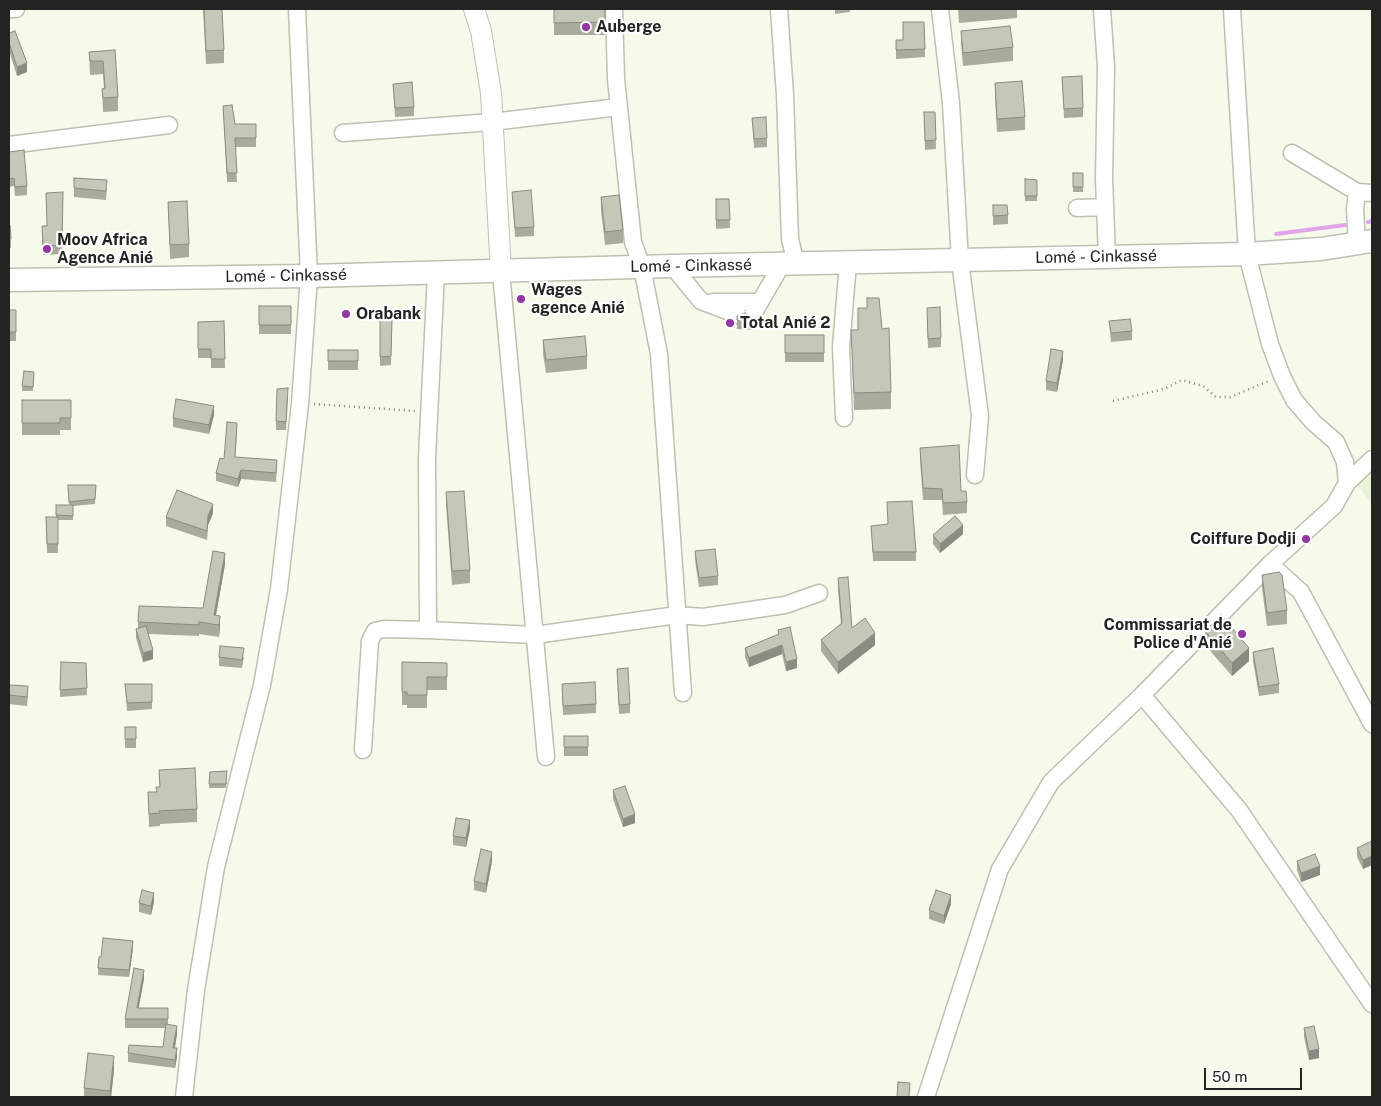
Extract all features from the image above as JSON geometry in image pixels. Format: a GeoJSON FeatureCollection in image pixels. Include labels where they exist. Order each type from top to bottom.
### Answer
{"type":"FeatureCollection","features":[{"type":"Feature","properties":{"kind":"highway","name":"Lomé - Cinkassé"},"geometry":{"type":"LineString","coordinates":[[9,280],[501,272],[642,266],[1247,254],[1294,252],[1365,242]]}},
{"type":"Feature","properties":{"kind":"main road"},"geometry":{"type":"LineString","coordinates":[[474,9],[483,46],[490,93],[501,272]]}},
{"type":"Feature","properties":{"kind":"street"},"geometry":{"type":"LineString","coordinates":[[10,9],[16,9]]}},
{"type":"Feature","properties":{"kind":"street"},"geometry":{"type":"LineString","coordinates":[[184,1097],[196,990],[216,867],[262,686],[279,589],[300,404],[310,276],[297,9]]}},
{"type":"Feature","properties":{"kind":"street"},"geometry":{"type":"LineString","coordinates":[[614,9],[619,107],[633,242],[642,266],[659,354],[683,693]]}},
{"type":"Feature","properties":{"kind":"street"},"geometry":{"type":"LineString","coordinates":[[750,311],[789,264],[786,95],[779,9]]}},
{"type":"Feature","properties":{"kind":"street"},"geometry":{"type":"LineString","coordinates":[[940,9],[951,103],[960,261],[980,416],[975,474]]}},
{"type":"Feature","properties":{"kind":"street"},"geometry":{"type":"LineString","coordinates":[[1102,9],[1106,67],[1105,207],[1108,257]]}},
{"type":"Feature","properties":{"kind":"street"},"geometry":{"type":"LineString","coordinates":[[1232,9],[1247,254],[1270,344],[1282,376],[1294,400],[1313,422],[1336,442],[1346,462],[1347,483]]}},
{"type":"Feature","properties":{"kind":"street"},"geometry":{"type":"LineString","coordinates":[[343,133],[492,122],[619,107]]}},
{"type":"Feature","properties":{"kind":"street"},"geometry":{"type":"LineString","coordinates":[[9,144],[170,125]]}},
{"type":"Feature","properties":{"kind":"street"},"geometry":{"type":"LineString","coordinates":[[1292,153],[1365,192],[1355,209],[1365,242]]}},
{"type":"Feature","properties":{"kind":"street"},"geometry":{"type":"LineString","coordinates":[[1077,208],[1105,207]]}},
{"type":"Feature","properties":{"kind":"street"},"geometry":{"type":"LineString","coordinates":[[844,418],[841,347],[848,263]]}},
{"type":"Feature","properties":{"kind":"street"},"geometry":{"type":"LineString","coordinates":[[672,266],[701,301],[750,311]]}},
{"type":"Feature","properties":{"kind":"street"},"geometry":{"type":"LineString","coordinates":[[501,272],[546,757]]}},
{"type":"Feature","properties":{"kind":"street"},"geometry":{"type":"LineString","coordinates":[[428,630],[427,458],[436,273]]}},
{"type":"Feature","properties":{"kind":"street"},"geometry":{"type":"LineString","coordinates":[[701,301],[750,311]]}},
{"type":"Feature","properties":{"kind":"street"},"geometry":{"type":"LineString","coordinates":[[926,1097],[1000,869],[1051,782],[1142,695],[1270,564],[1334,506],[1347,483],[1372,459]]}},
{"type":"Feature","properties":{"kind":"street"},"geometry":{"type":"LineString","coordinates":[[1270,564],[1301,592],[1371,719]]}},
{"type":"Feature","properties":{"kind":"street"},"geometry":{"type":"LineString","coordinates":[[363,750],[370,641],[375,630],[428,630],[535,635],[677,615],[703,617],[785,605],[819,593]]}},
{"type":"Feature","properties":{"kind":"street"},"geometry":{"type":"LineString","coordinates":[[1142,695],[1238,810],[1372,1004]]}},
{"type":"Feature","properties":{"kind":"path"},"geometry":{"type":"LineString","coordinates":[[1113,401],[1164,389],[1182,380],[1203,386],[1216,397],[1230,398],[1282,376]]}},
{"type":"Feature","properties":{"kind":"path"},"geometry":{"type":"LineString","coordinates":[[300,404],[429,412]]}},
{"type":"Feature","properties":{"kind":"shaded area"},"geometry":{"type":"Polygon","coordinates":[[[1372,470],[1372,504],[1357,484],[1372,470]]]}},
{"type":"Feature","properties":{"kind":"building"},"geometry":{"type":"Polygon","coordinates":[[[204,9],[222,9],[224,50],[206,51],[204,9]]]}},
{"type":"Feature","properties":{"kind":"building"},"geometry":{"type":"Polygon","coordinates":[[[554,9],[605,9],[605,22],[554,23],[554,9]]]}},
{"type":"Feature","properties":{"kind":"building"},"geometry":{"type":"Polygon","coordinates":[[[903,22],[924,22],[925,49],[896,50],[896,40],[903,40],[903,22]]]}},
{"type":"Feature","properties":{"kind":"building"},"geometry":{"type":"Polygon","coordinates":[[[1010,26],[1013,47],[963,53],[961,31],[1010,26]]]}},
{"type":"Feature","properties":{"kind":"building"},"geometry":{"type":"Polygon","coordinates":[[[15,31],[27,63],[17,67],[9,42],[9,33],[15,31]]]}},
{"type":"Feature","properties":{"kind":"building"},"geometry":{"type":"Polygon","coordinates":[[[115,50],[118,97],[103,98],[102,89],[105,88],[103,61],[90,61],[89,52],[115,50]]]}},
{"type":"Feature","properties":{"kind":"building"},"geometry":{"type":"Polygon","coordinates":[[[1082,76],[1083,108],[1064,109],[1062,77],[1082,76]]]}},
{"type":"Feature","properties":{"kind":"building"},"geometry":{"type":"Polygon","coordinates":[[[1022,81],[1025,117],[997,119],[995,83],[1022,81]]]}},
{"type":"Feature","properties":{"kind":"building"},"geometry":{"type":"Polygon","coordinates":[[[412,82],[414,107],[395,108],[393,84],[412,82]]]}},
{"type":"Feature","properties":{"kind":"building"},"geometry":{"type":"Polygon","coordinates":[[[232,105],[235,124],[256,124],[256,138],[235,138],[237,173],[227,173],[223,106],[232,105]]]}},
{"type":"Feature","properties":{"kind":"building"},"geometry":{"type":"Polygon","coordinates":[[[924,112],[935,112],[936,140],[925,141],[924,112]]]}},
{"type":"Feature","properties":{"kind":"building"},"geometry":{"type":"Polygon","coordinates":[[[766,117],[767,138],[754,139],[752,118],[766,117]]]}},
{"type":"Feature","properties":{"kind":"building"},"geometry":{"type":"Polygon","coordinates":[[[24,150],[27,186],[15,187],[14,178],[9,179],[9,152],[24,150]]]}},
{"type":"Feature","properties":{"kind":"building"},"geometry":{"type":"Polygon","coordinates":[[[1073,173],[1083,173],[1083,187],[1073,187],[1073,173]]]}},
{"type":"Feature","properties":{"kind":"building"},"geometry":{"type":"Polygon","coordinates":[[[74,178],[107,180],[106,191],[74,188],[74,178]]]}},
{"type":"Feature","properties":{"kind":"building"},"geometry":{"type":"Polygon","coordinates":[[[1025,179],[1037,180],[1037,196],[1025,196],[1025,179]]]}},
{"type":"Feature","properties":{"kind":"building"},"geometry":{"type":"Polygon","coordinates":[[[531,190],[534,227],[515,228],[512,192],[531,190]]]}},
{"type":"Feature","properties":{"kind":"building"},"geometry":{"type":"Polygon","coordinates":[[[63,192],[62,245],[43,246],[42,226],[47,226],[46,193],[63,192]]]}},
{"type":"Feature","properties":{"kind":"building"},"geometry":{"type":"Polygon","coordinates":[[[619,195],[623,230],[605,232],[601,197],[619,195]]]}},
{"type":"Feature","properties":{"kind":"building"},"geometry":{"type":"Polygon","coordinates":[[[716,199],[729,199],[730,220],[716,220],[716,199]]]}},
{"type":"Feature","properties":{"kind":"building"},"geometry":{"type":"Polygon","coordinates":[[[187,201],[189,244],[170,245],[168,202],[187,201]]]}},
{"type":"Feature","properties":{"kind":"building"},"geometry":{"type":"Polygon","coordinates":[[[993,205],[1007,205],[1008,215],[993,216],[993,205]]]}},
{"type":"Feature","properties":{"kind":"building"},"geometry":{"type":"Polygon","coordinates":[[[10,225],[11,239],[9,239],[10,225]]]}},
{"type":"Feature","properties":{"kind":"building"},"geometry":{"type":"Polygon","coordinates":[[[867,298],[879,298],[882,329],[889,328],[891,392],[854,393],[851,330],[858,330],[858,308],[867,308],[867,298]]]}},
{"type":"Feature","properties":{"kind":"building"},"geometry":{"type":"Polygon","coordinates":[[[259,306],[291,306],[291,325],[259,325],[259,306]]]}},
{"type":"Feature","properties":{"kind":"building"},"geometry":{"type":"Polygon","coordinates":[[[940,307],[941,338],[928,339],[927,308],[940,307]]]}},
{"type":"Feature","properties":{"kind":"building"},"geometry":{"type":"Polygon","coordinates":[[[9,310],[16,310],[16,332],[9,332],[9,310]]]}},
{"type":"Feature","properties":{"kind":"building"},"geometry":{"type":"Polygon","coordinates":[[[745,313],[751,317],[751,321],[737,320],[737,316],[745,313]]]}},
{"type":"Feature","properties":{"kind":"building"},"geometry":{"type":"Polygon","coordinates":[[[1130,319],[1132,331],[1111,333],[1109,321],[1130,319]]]}},
{"type":"Feature","properties":{"kind":"building"},"geometry":{"type":"Polygon","coordinates":[[[380,320],[392,320],[391,356],[380,357],[380,320]]]}},
{"type":"Feature","properties":{"kind":"building"},"geometry":{"type":"Polygon","coordinates":[[[224,321],[225,359],[211,359],[211,349],[198,349],[198,322],[224,321]]]}},
{"type":"Feature","properties":{"kind":"building"},"geometry":{"type":"Polygon","coordinates":[[[785,335],[824,335],[824,353],[785,353],[785,335]]]}},
{"type":"Feature","properties":{"kind":"building"},"geometry":{"type":"Polygon","coordinates":[[[585,336],[587,356],[546,360],[543,340],[585,336]]]}},
{"type":"Feature","properties":{"kind":"building"},"geometry":{"type":"Polygon","coordinates":[[[1051,349],[1063,351],[1057,383],[1046,381],[1051,349]]]}},
{"type":"Feature","properties":{"kind":"building"},"geometry":{"type":"Polygon","coordinates":[[[328,350],[358,350],[358,361],[328,361],[328,350]]]}},
{"type":"Feature","properties":{"kind":"building"},"geometry":{"type":"Polygon","coordinates":[[[24,371],[34,372],[33,387],[22,386],[24,371]]]}},
{"type":"Feature","properties":{"kind":"building"},"geometry":{"type":"Polygon","coordinates":[[[288,388],[286,422],[276,421],[277,389],[288,388]]]}},
{"type":"Feature","properties":{"kind":"building"},"geometry":{"type":"Polygon","coordinates":[[[176,399],[214,406],[209,425],[173,418],[176,399]]]}},
{"type":"Feature","properties":{"kind":"building"},"geometry":{"type":"Polygon","coordinates":[[[22,400],[71,400],[71,418],[60,418],[60,423],[22,423],[22,400]]]}},
{"type":"Feature","properties":{"kind":"building"},"geometry":{"type":"Polygon","coordinates":[[[227,422],[237,423],[235,457],[277,460],[276,473],[241,470],[238,479],[216,473],[220,458],[224,459],[227,422]]]}},
{"type":"Feature","properties":{"kind":"building"},"geometry":{"type":"Polygon","coordinates":[[[959,445],[961,491],[966,491],[967,502],[943,503],[942,489],[923,488],[920,448],[959,445]]]}},
{"type":"Feature","properties":{"kind":"building"},"geometry":{"type":"Polygon","coordinates":[[[68,485],[96,485],[95,499],[69,502],[68,485]]]}},
{"type":"Feature","properties":{"kind":"building"},"geometry":{"type":"Polygon","coordinates":[[[177,490],[213,504],[208,516],[207,531],[166,517],[177,490]]]}},
{"type":"Feature","properties":{"kind":"building"},"geometry":{"type":"Polygon","coordinates":[[[464,491],[470,570],[452,571],[446,492],[464,491]]]}},
{"type":"Feature","properties":{"kind":"building"},"geometry":{"type":"Polygon","coordinates":[[[912,501],[916,552],[873,552],[871,526],[888,524],[887,502],[912,501]]]}},
{"type":"Feature","properties":{"kind":"building"},"geometry":{"type":"Polygon","coordinates":[[[56,505],[73,505],[73,516],[56,515],[56,505]]]}},
{"type":"Feature","properties":{"kind":"building"},"geometry":{"type":"Polygon","coordinates":[[[955,516],[963,525],[940,544],[933,535],[955,516]]]}},
{"type":"Feature","properties":{"kind":"building"},"geometry":{"type":"Polygon","coordinates":[[[46,517],[58,517],[58,544],[47,544],[46,517]]]}},
{"type":"Feature","properties":{"kind":"building"},"geometry":{"type":"Polygon","coordinates":[[[715,549],[718,576],[699,578],[695,551],[715,549]]]}},
{"type":"Feature","properties":{"kind":"building"},"geometry":{"type":"Polygon","coordinates":[[[213,551],[225,553],[214,615],[220,616],[219,625],[199,622],[199,625],[138,622],[139,606],[203,608],[213,551]]]}},
{"type":"Feature","properties":{"kind":"building"},"geometry":{"type":"Polygon","coordinates":[[[1279,572],[1282,575],[1287,610],[1267,613],[1262,575],[1279,572]]]}},
{"type":"Feature","properties":{"kind":"building"},"geometry":{"type":"Polygon","coordinates":[[[848,577],[852,628],[865,618],[875,633],[838,662],[821,640],[842,623],[838,578],[848,577]]]}},
{"type":"Feature","properties":{"kind":"building"},"geometry":{"type":"Polygon","coordinates":[[[1221,615],[1249,648],[1232,663],[1205,631],[1221,615]]]}},
{"type":"Feature","properties":{"kind":"building"},"geometry":{"type":"Polygon","coordinates":[[[146,626],[153,650],[143,653],[136,629],[146,626]]]}},
{"type":"Feature","properties":{"kind":"building"},"geometry":{"type":"Polygon","coordinates":[[[790,627],[797,659],[786,662],[782,645],[749,658],[745,648],[779,634],[778,630],[790,627]]]}},
{"type":"Feature","properties":{"kind":"building"},"geometry":{"type":"Polygon","coordinates":[[[220,646],[244,648],[242,660],[219,657],[220,646]]]}},
{"type":"Feature","properties":{"kind":"building"},"geometry":{"type":"Polygon","coordinates":[[[1273,648],[1279,684],[1259,687],[1253,652],[1273,648]]]}},
{"type":"Feature","properties":{"kind":"building"},"geometry":{"type":"Polygon","coordinates":[[[61,662],[86,663],[87,688],[60,690],[61,662]]]}},
{"type":"Feature","properties":{"kind":"building"},"geometry":{"type":"Polygon","coordinates":[[[402,662],[447,663],[447,677],[427,677],[427,695],[407,695],[407,692],[402,692],[402,662]]]}},
{"type":"Feature","properties":{"kind":"building"},"geometry":{"type":"Polygon","coordinates":[[[628,668],[630,704],[619,705],[617,669],[628,668]]]}},
{"type":"Feature","properties":{"kind":"building"},"geometry":{"type":"Polygon","coordinates":[[[595,682],[596,704],[563,706],[562,684],[595,682]]]}},
{"type":"Feature","properties":{"kind":"building"},"geometry":{"type":"Polygon","coordinates":[[[125,684],[152,684],[152,702],[127,703],[125,684]]]}},
{"type":"Feature","properties":{"kind":"building"},"geometry":{"type":"Polygon","coordinates":[[[9,685],[28,686],[27,697],[9,695],[9,685]]]}},
{"type":"Feature","properties":{"kind":"building"},"geometry":{"type":"Polygon","coordinates":[[[125,727],[136,727],[136,739],[125,739],[125,727]]]}},
{"type":"Feature","properties":{"kind":"building"},"geometry":{"type":"Polygon","coordinates":[[[564,736],[588,736],[588,747],[564,747],[564,736]]]}},
{"type":"Feature","properties":{"kind":"building"},"geometry":{"type":"Polygon","coordinates":[[[195,768],[197,809],[159,811],[160,813],[149,814],[148,792],[157,792],[156,787],[160,787],[159,770],[195,768]]]}},
{"type":"Feature","properties":{"kind":"building"},"geometry":{"type":"Polygon","coordinates":[[[227,771],[226,784],[209,784],[210,772],[227,771]]]}},
{"type":"Feature","properties":{"kind":"building"},"geometry":{"type":"Polygon","coordinates":[[[625,786],[635,814],[623,819],[613,790],[625,786]]]}},
{"type":"Feature","properties":{"kind":"building"},"geometry":{"type":"Polygon","coordinates":[[[456,818],[470,820],[466,838],[453,836],[456,818]]]}},
{"type":"Feature","properties":{"kind":"building"},"geometry":{"type":"Polygon","coordinates":[[[1372,841],[1372,856],[1363,860],[1357,848],[1372,841]]]}},
{"type":"Feature","properties":{"kind":"building"},"geometry":{"type":"Polygon","coordinates":[[[481,849],[492,852],[486,884],[474,881],[481,849]]]}},
{"type":"Feature","properties":{"kind":"building"},"geometry":{"type":"Polygon","coordinates":[[[1315,854],[1320,866],[1301,873],[1297,861],[1315,854]]]}},
{"type":"Feature","properties":{"kind":"building"},"geometry":{"type":"Polygon","coordinates":[[[142,890],[154,893],[151,906],[139,903],[142,890]]]}},
{"type":"Feature","properties":{"kind":"building"},"geometry":{"type":"Polygon","coordinates":[[[936,890],[951,895],[944,916],[929,910],[936,890]]]}},
{"type":"Feature","properties":{"kind":"building"},"geometry":{"type":"Polygon","coordinates":[[[103,938],[133,941],[129,970],[98,968],[103,938]]]}},
{"type":"Feature","properties":{"kind":"building"},"geometry":{"type":"Polygon","coordinates":[[[134,968],[144,970],[137,1008],[168,1008],[168,1019],[125,1019],[134,968]]]}},
{"type":"Feature","properties":{"kind":"building"},"geometry":{"type":"Polygon","coordinates":[[[166,1024],[177,1026],[173,1048],[177,1048],[175,1060],[128,1053],[129,1045],[163,1047],[166,1024]]]}},
{"type":"Feature","properties":{"kind":"building"},"geometry":{"type":"Polygon","coordinates":[[[1314,1026],[1319,1049],[1309,1051],[1304,1028],[1314,1026]]]}},
{"type":"Feature","properties":{"kind":"building"},"geometry":{"type":"Polygon","coordinates":[[[88,1053],[114,1056],[110,1091],[84,1088],[88,1053]]]}},
{"type":"Feature","properties":{"kind":"building"},"geometry":{"type":"Polygon","coordinates":[[[898,1082],[910,1083],[909,1097],[897,1097],[898,1082]]]}},
{"type":"Feature","properties":{"kind":"waterway"},"geometry":{"type":"LineString","coordinates":[[1368,222],[1372,221]]}},
{"type":"Feature","properties":{"kind":"waterway"},"geometry":{"type":"LineString","coordinates":[[1276,234],[1345,225]]}},
{"type":"Feature","properties":{"kind":"place","name":"Auberge"},"geometry":{"type":"Point","coordinates":[586,27]}},
{"type":"Feature","properties":{"kind":"place","name":"Moov Africa Agence Anié"},"geometry":{"type":"Point","coordinates":[47,249]}},
{"type":"Feature","properties":{"kind":"place","name":"Wages agence Anié"},"geometry":{"type":"Point","coordinates":[521,299]}},
{"type":"Feature","properties":{"kind":"place","name":"Orabank"},"geometry":{"type":"Point","coordinates":[346,314]}},
{"type":"Feature","properties":{"kind":"place","name":"Total Anié 2"},"geometry":{"type":"Point","coordinates":[730,323]}},
{"type":"Feature","properties":{"kind":"place","name":"Coiffure Dodji"},"geometry":{"type":"Point","coordinates":[1306,539]}},
{"type":"Feature","properties":{"kind":"place","name":"Commissariat de Police d'Anié"},"geometry":{"type":"Point","coordinates":[1242,634]}}]}
